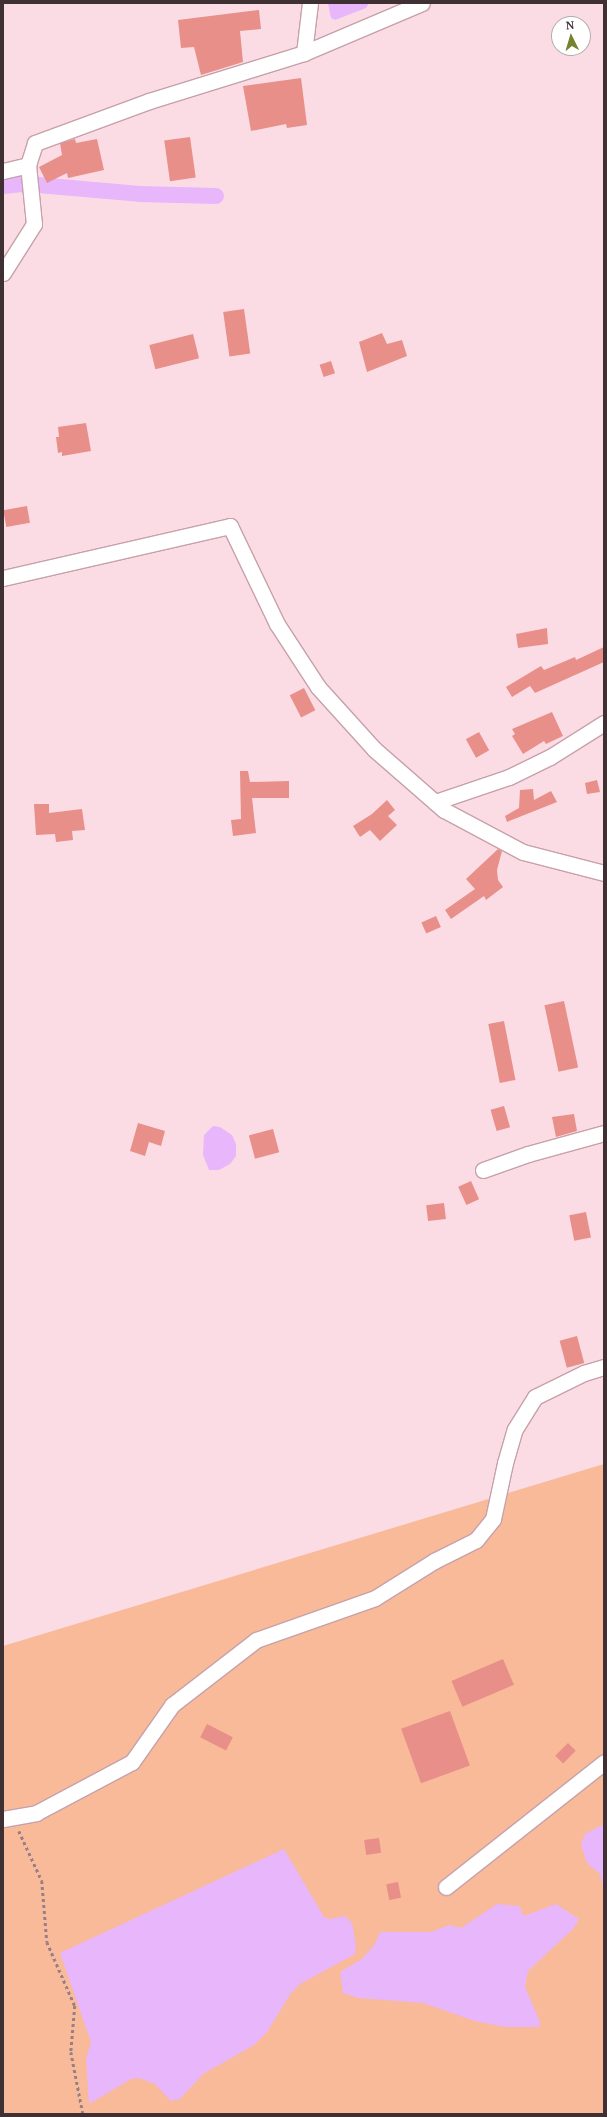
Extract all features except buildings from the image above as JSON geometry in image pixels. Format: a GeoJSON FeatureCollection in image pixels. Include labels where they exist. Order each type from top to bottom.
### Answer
{"type":"FeatureCollection","features":[{"type":"Feature","properties":{"kind":"street"},"geometry":{"type":"LineString","coordinates":[[304,53],[310,3]]}},
{"type":"Feature","properties":{"kind":"street"},"geometry":{"type":"LineString","coordinates":[[3,273],[34,224],[28,166],[36,143],[72,128],[304,53],[422,3]]}},
{"type":"Feature","properties":{"kind":"street"},"geometry":{"type":"LineString","coordinates":[[3,171],[28,166]]}},
{"type":"Feature","properties":{"kind":"street"},"geometry":{"type":"LineString","coordinates":[[3,578],[230,526],[277,624],[318,687],[374,749],[444,810],[523,852],[604,873]]}},
{"type":"Feature","properties":{"kind":"street"},"geometry":{"type":"LineString","coordinates":[[435,802],[509,777],[550,757],[604,723]]}},
{"type":"Feature","properties":{"kind":"street"},"geometry":{"type":"LineString","coordinates":[[483,1170],[528,1154],[604,1133]]}},
{"type":"Feature","properties":{"kind":"street"},"geometry":{"type":"LineString","coordinates":[[8,1818],[36,1813],[132,1762],[172,1705],[256,1640],[375,1598],[434,1561],[476,1540],[493,1519],[504,1463],[515,1429],[535,1397],[584,1373],[604,1367]]}},
{"type":"Feature","properties":{"kind":"street"},"geometry":{"type":"LineString","coordinates":[[446,1887],[604,1762]]}},
{"type":"Feature","properties":{"kind":"path"},"geometry":{"type":"LineString","coordinates":[[8,1818],[42,1882],[47,1942],[75,2006],[71,2052],[83,2114]]}},
{"type":"Feature","properties":{"kind":"shaded area"},"geometry":{"type":"Polygon","coordinates":[[[328,3],[369,3],[366,8],[335,20],[331,18],[328,3]]]}},
{"type":"Feature","properties":{"kind":"shaded area"},"geometry":{"type":"Polygon","coordinates":[[[213,1126],[220,1127],[232,1135],[236,1144],[236,1156],[230,1164],[219,1170],[209,1170],[203,1155],[204,1135],[213,1126]]]}},
{"type":"Feature","properties":{"kind":"shaded area"},"geometry":{"type":"Polygon","coordinates":[[[604,1464],[604,2114],[3,2114],[3,1646],[604,1464]]]}},
{"type":"Feature","properties":{"kind":"shaded area"},"geometry":{"type":"Polygon","coordinates":[[[604,1824],[604,1892],[600,1874],[587,1863],[581,1845],[585,1834],[604,1824]]]}},
{"type":"Feature","properties":{"kind":"shaded area"},"geometry":{"type":"Polygon","coordinates":[[[284,1849],[324,1917],[330,1919],[345,1916],[352,1923],[356,1946],[355,1954],[300,1984],[291,1993],[267,2032],[254,2045],[203,2074],[180,2099],[171,2101],[155,2084],[139,2078],[131,2079],[89,2104],[86,2059],[91,2042],[60,1953],[284,1849]]]}},
{"type":"Feature","properties":{"kind":"shaded area"},"geometry":{"type":"Polygon","coordinates":[[[497,1904],[519,1906],[524,1916],[556,1904],[579,1919],[574,1928],[528,1971],[525,1987],[540,2022],[539,2027],[505,2027],[475,2021],[423,2003],[359,1998],[343,1993],[340,1972],[362,1959],[375,1944],[380,1932],[431,1932],[449,1925],[461,1928],[497,1904]]]}},
{"type":"Feature","properties":{"kind":"waterway"},"geometry":{"type":"LineString","coordinates":[[3,186],[22,184]]}},
{"type":"Feature","properties":{"kind":"waterway"},"geometry":{"type":"LineString","coordinates":[[38,185],[140,194],[216,196]]}}]}
